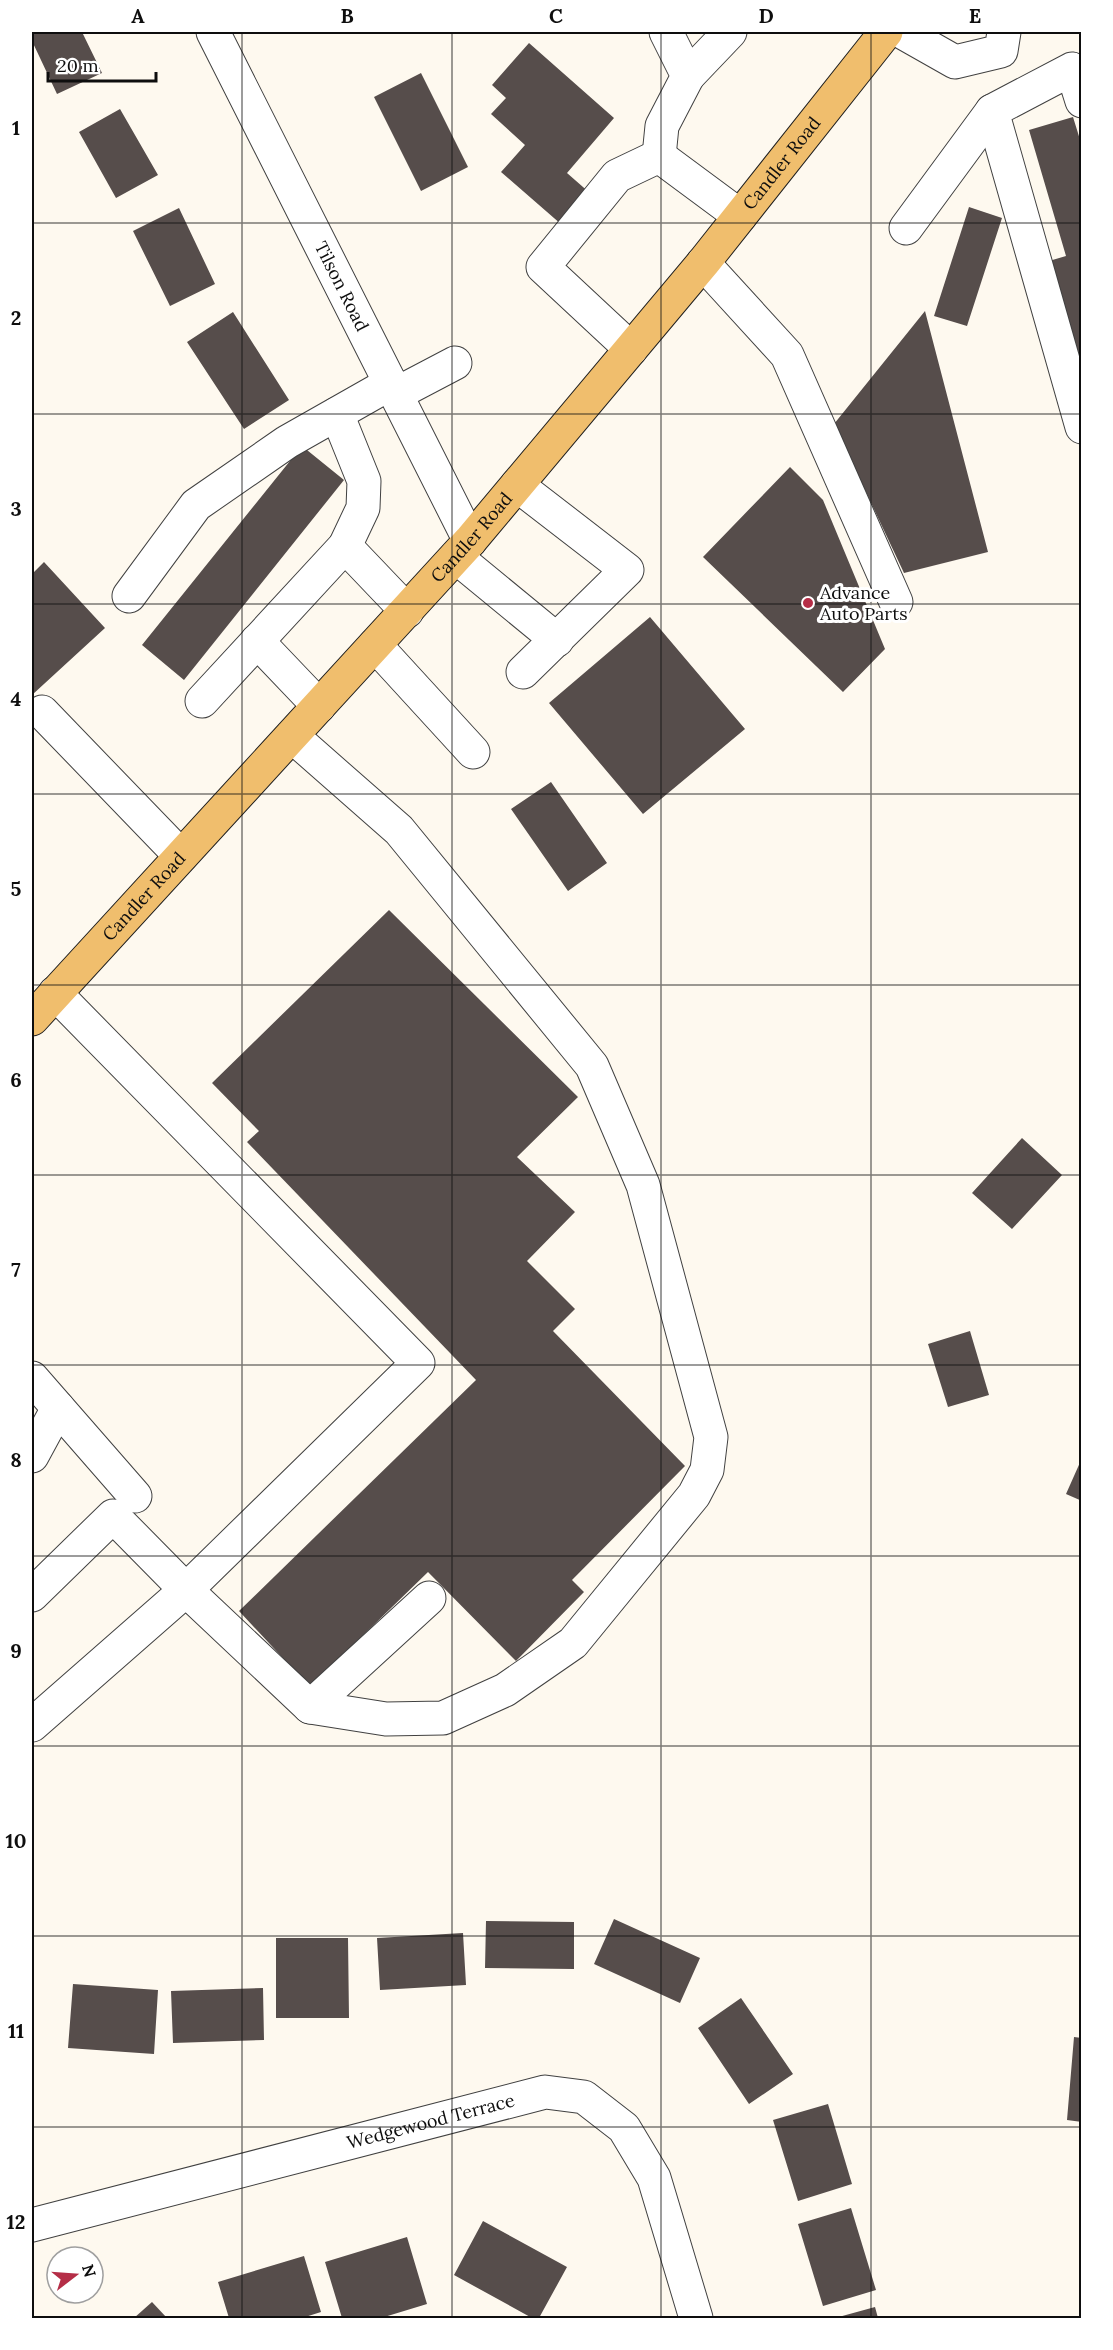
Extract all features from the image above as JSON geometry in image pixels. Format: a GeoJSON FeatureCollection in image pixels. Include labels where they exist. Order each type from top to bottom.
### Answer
{"type":"FeatureCollection","features":[{"type":"Feature","properties":{"kind":"main road","name":"Candler Road"},"geometry":{"type":"LineString","coordinates":[[32,1019],[463,549],[703,263],[886,32]]}},
{"type":"Feature","properties":{"kind":"street","name":"Tilson Road"},"geometry":{"type":"LineString","coordinates":[[213,32],[394,389],[463,549]]}},
{"type":"Feature","properties":{"kind":"street"},"geometry":{"type":"LineString","coordinates":[[666,32],[688,76]]}},
{"type":"Feature","properties":{"kind":"street"},"geometry":{"type":"LineString","coordinates":[[659,156],[662,126],[688,76],[730,32]]}},
{"type":"Feature","properties":{"kind":"street"},"geometry":{"type":"LineString","coordinates":[[902,32],[955,62],[1003,41],[1025,92]]}},
{"type":"Feature","properties":{"kind":"street"},"geometry":{"type":"LineString","coordinates":[[906,228],[992,111],[1072,69],[1082,101]]}},
{"type":"Feature","properties":{"kind":"street"},"geometry":{"type":"LineString","coordinates":[[992,111],[1082,427]]}},
{"type":"Feature","properties":{"kind":"street"},"geometry":{"type":"LineString","coordinates":[[659,156],[740,216]]}},
{"type":"Feature","properties":{"kind":"street"},"geometry":{"type":"LineString","coordinates":[[631,349],[543,267],[617,176],[659,156]]}},
{"type":"Feature","properties":{"kind":"street"},"geometry":{"type":"LineString","coordinates":[[703,263],[788,355],[896,602]]}},
{"type":"Feature","properties":{"kind":"street"},"geometry":{"type":"LineString","coordinates":[[129,596],[196,506],[288,442],[338,414],[455,363]]}},
{"type":"Feature","properties":{"kind":"street"},"geometry":{"type":"LineString","coordinates":[[202,701],[345,546],[363,508],[364,481],[338,414]]}},
{"type":"Feature","properties":{"kind":"street"},"geometry":{"type":"LineString","coordinates":[[518,485],[627,570],[523,672]]}},
{"type":"Feature","properties":{"kind":"street"},"geometry":{"type":"LineString","coordinates":[[345,546],[406,611]]}},
{"type":"Feature","properties":{"kind":"street"},"geometry":{"type":"LineString","coordinates":[[463,549],[557,640]]}},
{"type":"Feature","properties":{"kind":"street"},"geometry":{"type":"LineString","coordinates":[[257,641],[319,706]]}},
{"type":"Feature","properties":{"kind":"street"},"geometry":{"type":"LineString","coordinates":[[375,645],[473,752]]}},
{"type":"Feature","properties":{"kind":"street"},"geometry":{"type":"LineString","coordinates":[[42,712],[181,856]]}},
{"type":"Feature","properties":{"kind":"street"},"geometry":{"type":"LineString","coordinates":[[32,1595],[113,1516],[186,1590],[310,1707],[386,1719],[443,1718],[505,1690],[573,1643],[694,1495],[707,1470],[711,1437],[642,1185],[592,1066],[399,830],[292,736]]}},
{"type":"Feature","properties":{"kind":"street"},"geometry":{"type":"LineString","coordinates":[[32,1725],[186,1590],[418,1363],[56,993]]}},
{"type":"Feature","properties":{"kind":"street"},"geometry":{"type":"LineString","coordinates":[[32,1378],[135,1496]]}},
{"type":"Feature","properties":{"kind":"street"},"geometry":{"type":"LineString","coordinates":[[32,1456],[58,1408]]}},
{"type":"Feature","properties":{"kind":"street"},"geometry":{"type":"LineString","coordinates":[[310,1707],[429,1598]]}},
{"type":"Feature","properties":{"kind":"street","name":"Wedgewood Terrace"},"geometry":{"type":"LineString","coordinates":[[32,2225],[545,2092],[584,2097],[624,2128],[654,2178],[696,2319]]}},
{"type":"Feature","properties":{"kind":"building"},"geometry":{"type":"Polygon","coordinates":[[[32,32],[82,32],[102,73],[57,94],[32,41],[32,32]]]}},
{"type":"Feature","properties":{"kind":"building"},"geometry":{"type":"Polygon","coordinates":[[[529,43],[614,118],[567,173],[591,194],[562,225],[501,172],[525,145],[491,114],[506,98],[492,85],[529,43]]]}},
{"type":"Feature","properties":{"kind":"building"},"geometry":{"type":"Polygon","coordinates":[[[421,73],[468,167],[421,191],[374,97],[421,73]]]}},
{"type":"Feature","properties":{"kind":"building"},"geometry":{"type":"Polygon","coordinates":[[[120,109],[158,175],[116,198],[79,132],[120,109]]]}},
{"type":"Feature","properties":{"kind":"building"},"geometry":{"type":"Polygon","coordinates":[[[1073,117],[1082,146],[1082,368],[1049,261],[1066,256],[1029,130],[1073,117]]]}},
{"type":"Feature","properties":{"kind":"building"},"geometry":{"type":"Polygon","coordinates":[[[969,207],[1002,218],[967,326],[934,316],[969,207]]]}},
{"type":"Feature","properties":{"kind":"building"},"geometry":{"type":"Polygon","coordinates":[[[179,208],[215,284],[170,306],[133,231],[179,208]]]}},
{"type":"Feature","properties":{"kind":"building"},"geometry":{"type":"Polygon","coordinates":[[[925,311],[988,552],[904,573],[834,424],[925,311]]]}},
{"type":"Feature","properties":{"kind":"building"},"geometry":{"type":"Polygon","coordinates":[[[233,312],[289,400],[244,429],[187,342],[233,312]]]}},
{"type":"Feature","properties":{"kind":"building"},"geometry":{"type":"Polygon","coordinates":[[[302,446],[344,480],[184,680],[142,645],[302,446]]]}},
{"type":"Feature","properties":{"kind":"building","name":"Advance Auto Parts"},"geometry":{"type":"Polygon","coordinates":[[[790,467],[823,500],[885,649],[843,692],[703,557],[790,467]]]}},
{"type":"Feature","properties":{"kind":"building"},"geometry":{"type":"Polygon","coordinates":[[[44,562],[105,628],[32,695],[32,574],[44,562]]]}},
{"type":"Feature","properties":{"kind":"building"},"geometry":{"type":"Polygon","coordinates":[[[650,617],[745,729],[643,814],[549,703],[650,617]]]}},
{"type":"Feature","properties":{"kind":"building"},"geometry":{"type":"Polygon","coordinates":[[[551,782],[607,863],[568,891],[511,809],[551,782]]]}},
{"type":"Feature","properties":{"kind":"building"},"geometry":{"type":"Polygon","coordinates":[[[389,910],[578,1097],[517,1157],[575,1212],[527,1261],[575,1309],[553,1331],[685,1466],[572,1580],[584,1592],[516,1661],[428,1572],[310,1687],[239,1611],[476,1380],[247,1142],[259,1131],[212,1083],[389,910]]]}},
{"type":"Feature","properties":{"kind":"building"},"geometry":{"type":"Polygon","coordinates":[[[1022,1138],[1062,1175],[1012,1229],[972,1193],[1022,1138]]]}},
{"type":"Feature","properties":{"kind":"building"},"geometry":{"type":"Polygon","coordinates":[[[970,1331],[989,1395],[948,1407],[928,1344],[970,1331]]]}},
{"type":"Feature","properties":{"kind":"building"},"geometry":{"type":"Polygon","coordinates":[[[1082,1458],[1082,1501],[1066,1494],[1082,1458]]]}},
{"type":"Feature","properties":{"kind":"building"},"geometry":{"type":"Polygon","coordinates":[[[614,1919],[700,1958],[680,2003],[594,1964],[614,1919]]]}},
{"type":"Feature","properties":{"kind":"building"},"geometry":{"type":"Polygon","coordinates":[[[486,1921],[574,1922],[574,1969],[485,1968],[486,1921]]]}},
{"type":"Feature","properties":{"kind":"building"},"geometry":{"type":"Polygon","coordinates":[[[463,1933],[466,1985],[380,1990],[377,1938],[463,1933]]]}},
{"type":"Feature","properties":{"kind":"building"},"geometry":{"type":"Polygon","coordinates":[[[276,1938],[348,1938],[349,2018],[276,2018],[276,1938]]]}},
{"type":"Feature","properties":{"kind":"building"},"geometry":{"type":"Polygon","coordinates":[[[73,1984],[158,1990],[154,2054],[68,2048],[73,1984]]]}},
{"type":"Feature","properties":{"kind":"building"},"geometry":{"type":"Polygon","coordinates":[[[263,1988],[264,2040],[173,2043],[171,1991],[263,1988]]]}},
{"type":"Feature","properties":{"kind":"building"},"geometry":{"type":"Polygon","coordinates":[[[741,1998],[793,2074],[749,2104],[698,2028],[741,1998]]]}},
{"type":"Feature","properties":{"kind":"building"},"geometry":{"type":"Polygon","coordinates":[[[1074,2037],[1082,2038],[1082,2122],[1067,2120],[1074,2037]]]}},
{"type":"Feature","properties":{"kind":"building"},"geometry":{"type":"Polygon","coordinates":[[[828,2104],[852,2184],[798,2201],[773,2120],[828,2104]]]}},
{"type":"Feature","properties":{"kind":"building"},"geometry":{"type":"Polygon","coordinates":[[[851,2208],[876,2290],[823,2306],[798,2224],[851,2208]]]}},
{"type":"Feature","properties":{"kind":"building"},"geometry":{"type":"Polygon","coordinates":[[[483,2221],[567,2267],[539,2318],[532,2318],[454,2275],[483,2221]]]}},
{"type":"Feature","properties":{"kind":"building"},"geometry":{"type":"Polygon","coordinates":[[[407,2237],[427,2304],[381,2318],[342,2318],[325,2262],[407,2237]]]}},
{"type":"Feature","properties":{"kind":"building"},"geometry":{"type":"Polygon","coordinates":[[[304,2256],[321,2312],[302,2318],[229,2318],[218,2282],[304,2256]]]}},
{"type":"Feature","properties":{"kind":"building"},"geometry":{"type":"Polygon","coordinates":[[[152,2302],[167,2318],[134,2318],[152,2302]]]}},
{"type":"Feature","properties":{"kind":"building"},"geometry":{"type":"Polygon","coordinates":[[[875,2307],[878,2318],[835,2318],[875,2307]]]}},
{"type":"Feature","properties":{"kind":"place","name":"Advance Auto Parts"},"geometry":{"type":"Point","coordinates":[808,603]}}]}
